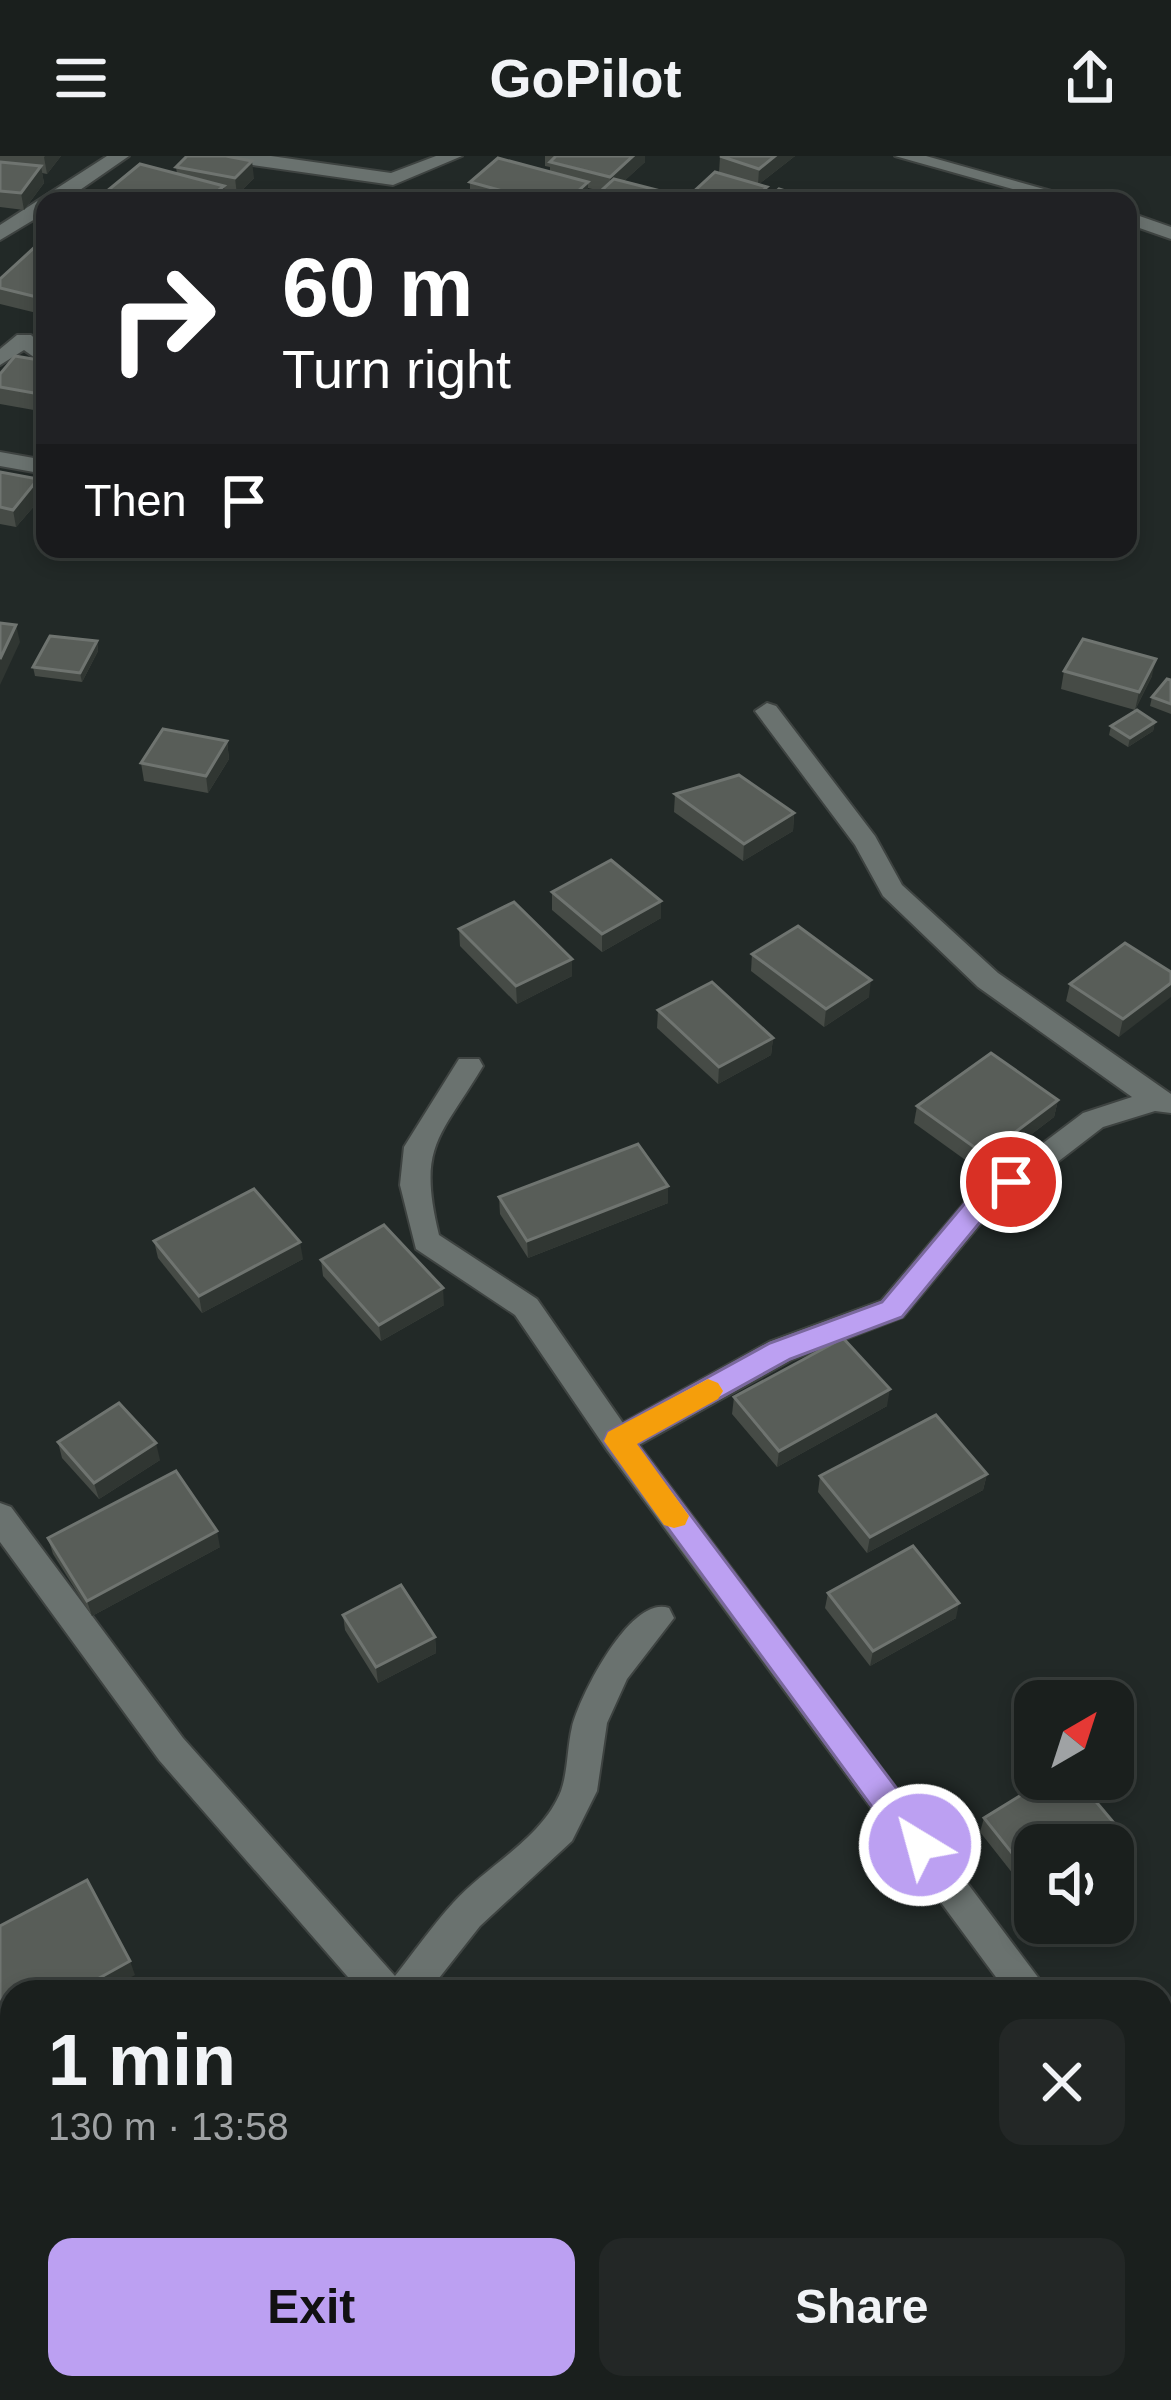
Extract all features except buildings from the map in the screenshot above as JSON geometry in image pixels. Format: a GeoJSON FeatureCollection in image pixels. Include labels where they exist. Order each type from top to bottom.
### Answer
{"type":"FeatureCollection","features":[{"type":"Feature","properties":{"kind":"street"},"geometry":{"type":"LineString","coordinates":[[65,192],[120,156]]}},
{"type":"Feature","properties":{"kind":"street"},"geometry":{"type":"LineString","coordinates":[[232,156],[393,178],[453,156]]}},
{"type":"Feature","properties":{"kind":"street"},"geometry":{"type":"LineString","coordinates":[[904,156],[1042,192]]}},
{"type":"Feature","properties":{"kind":"street"},"geometry":{"type":"LineString","coordinates":[[393,178],[404,192]]}},
{"type":"Feature","properties":{"kind":"street"},"geometry":{"type":"LineString","coordinates":[[0,234],[36,211]]}},
{"type":"Feature","properties":{"kind":"street"},"geometry":{"type":"LineString","coordinates":[[1137,221],[1171,233]]}},
{"type":"Feature","properties":{"kind":"street"},"geometry":{"type":"LineString","coordinates":[[0,359],[24,339],[36,350]]}},
{"type":"Feature","properties":{"kind":"street"},"geometry":{"type":"LineString","coordinates":[[0,459],[36,465]]}},
{"type":"Feature","properties":{"kind":"street"},"geometry":{"type":"LineString","coordinates":[[767,711],[866,842],[892,890],[988,980],[1164,1103]]}},
{"type":"Feature","properties":{"kind":"street"},"geometry":{"type":"LineString","coordinates":[[469,1066],[417,1142],[411,1187],[426,1241],[526,1307],[618,1441],[1021,1980]]}},
{"type":"Feature","properties":{"kind":"street"},"geometry":{"type":"LineString","coordinates":[[618,1441],[780,1351],[892,1310],[976,1209],[1094,1120],[1164,1103]]}},
{"type":"Feature","properties":{"kind":"street"},"geometry":{"type":"LineString","coordinates":[[0,1517],[171,1749],[374,1980]]}},
{"type":"Feature","properties":{"kind":"street"},"geometry":{"type":"LineString","coordinates":[[415,1980],[467,1914],[559,1828],[579,1792],[590,1723],[615,1669],[657,1618]]}},
{"type":"Feature","properties":{"kind":"slow traffic"},"geometry":{"type":"LineString","coordinates":[[674,1516],[618,1441],[708,1391]]}},
{"type":"Feature","properties":{"kind":"route"},"geometry":{"type":"LineString","coordinates":[[920,1845],[618,1441],[780,1351],[892,1310],[976,1209],[1011,1182]]}}]}
